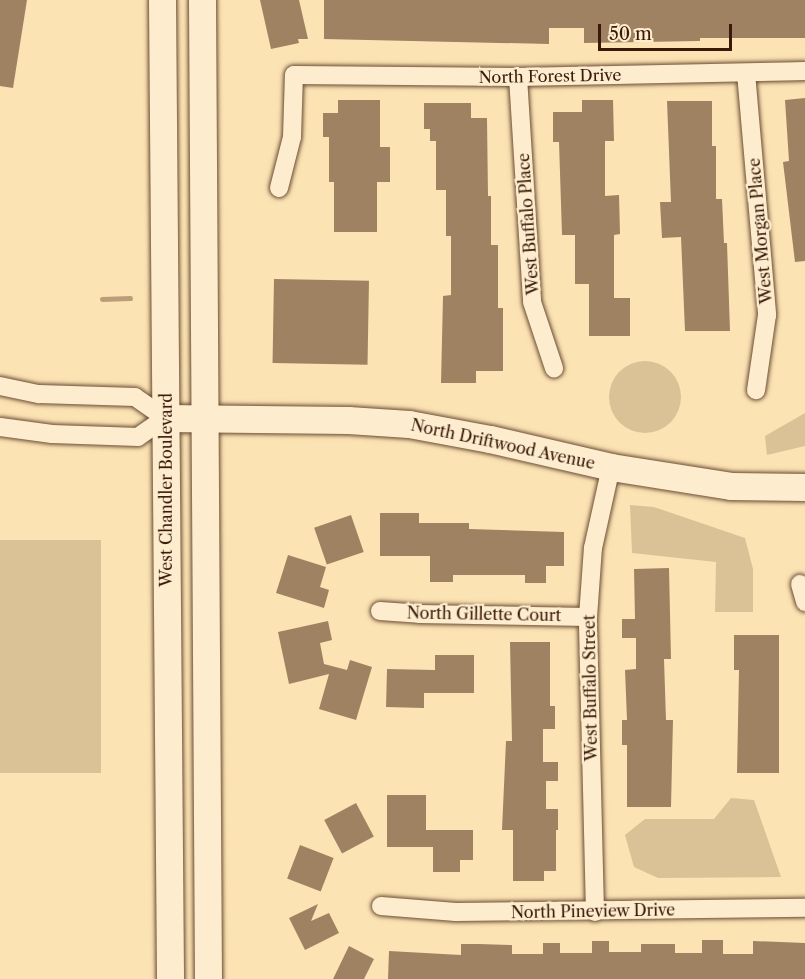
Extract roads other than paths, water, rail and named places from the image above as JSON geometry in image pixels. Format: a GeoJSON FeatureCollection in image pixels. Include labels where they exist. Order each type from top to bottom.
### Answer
{"type":"FeatureCollection","features":[{"type":"Feature","properties":{"kind":"main road","name":"West Chandler Boulevard"},"geometry":{"type":"LineString","coordinates":[[162,0],[170,979]]}},
{"type":"Feature","properties":{"kind":"main road"},"geometry":{"type":"LineString","coordinates":[[202,0],[208,979]]}},
{"type":"Feature","properties":{"kind":"main road","name":"North Driftwood Avenue"},"geometry":{"type":"LineString","coordinates":[[165,418],[348,420],[409,424],[490,439],[611,467],[731,486],[805,487]]}},
{"type":"Feature","properties":{"kind":"street","name":"North Forest Drive"},"geometry":{"type":"LineString","coordinates":[[279,188],[292,137],[294,75],[518,77],[805,71]]}},
{"type":"Feature","properties":{"kind":"street","name":"West Morgan Place"},"geometry":{"type":"LineString","coordinates":[[746,73],[767,315],[756,390]]}},
{"type":"Feature","properties":{"kind":"street","name":"West Buffalo Place"},"geometry":{"type":"LineString","coordinates":[[518,77],[532,302],[554,368]]}},
{"type":"Feature","properties":{"kind":"street"},"geometry":{"type":"LineString","coordinates":[[0,386],[39,394],[135,397],[165,418],[138,437],[52,434],[0,427]]}},
{"type":"Feature","properties":{"kind":"street","name":"West Buffalo Street"},"geometry":{"type":"LineString","coordinates":[[595,912],[588,617],[593,548],[611,467]]}},
{"type":"Feature","properties":{"kind":"street","name":"North Gillette Court"},"geometry":{"type":"LineString","coordinates":[[380,611],[419,614],[588,617]]}},
{"type":"Feature","properties":{"kind":"street","name":"North Pineview Drive"},"geometry":{"type":"LineString","coordinates":[[381,906],[456,912],[805,908]]}},
{"type":"Feature","properties":{"kind":"waterway"},"geometry":{"type":"LineString","coordinates":[[102,299],[130,298]]}}]}
